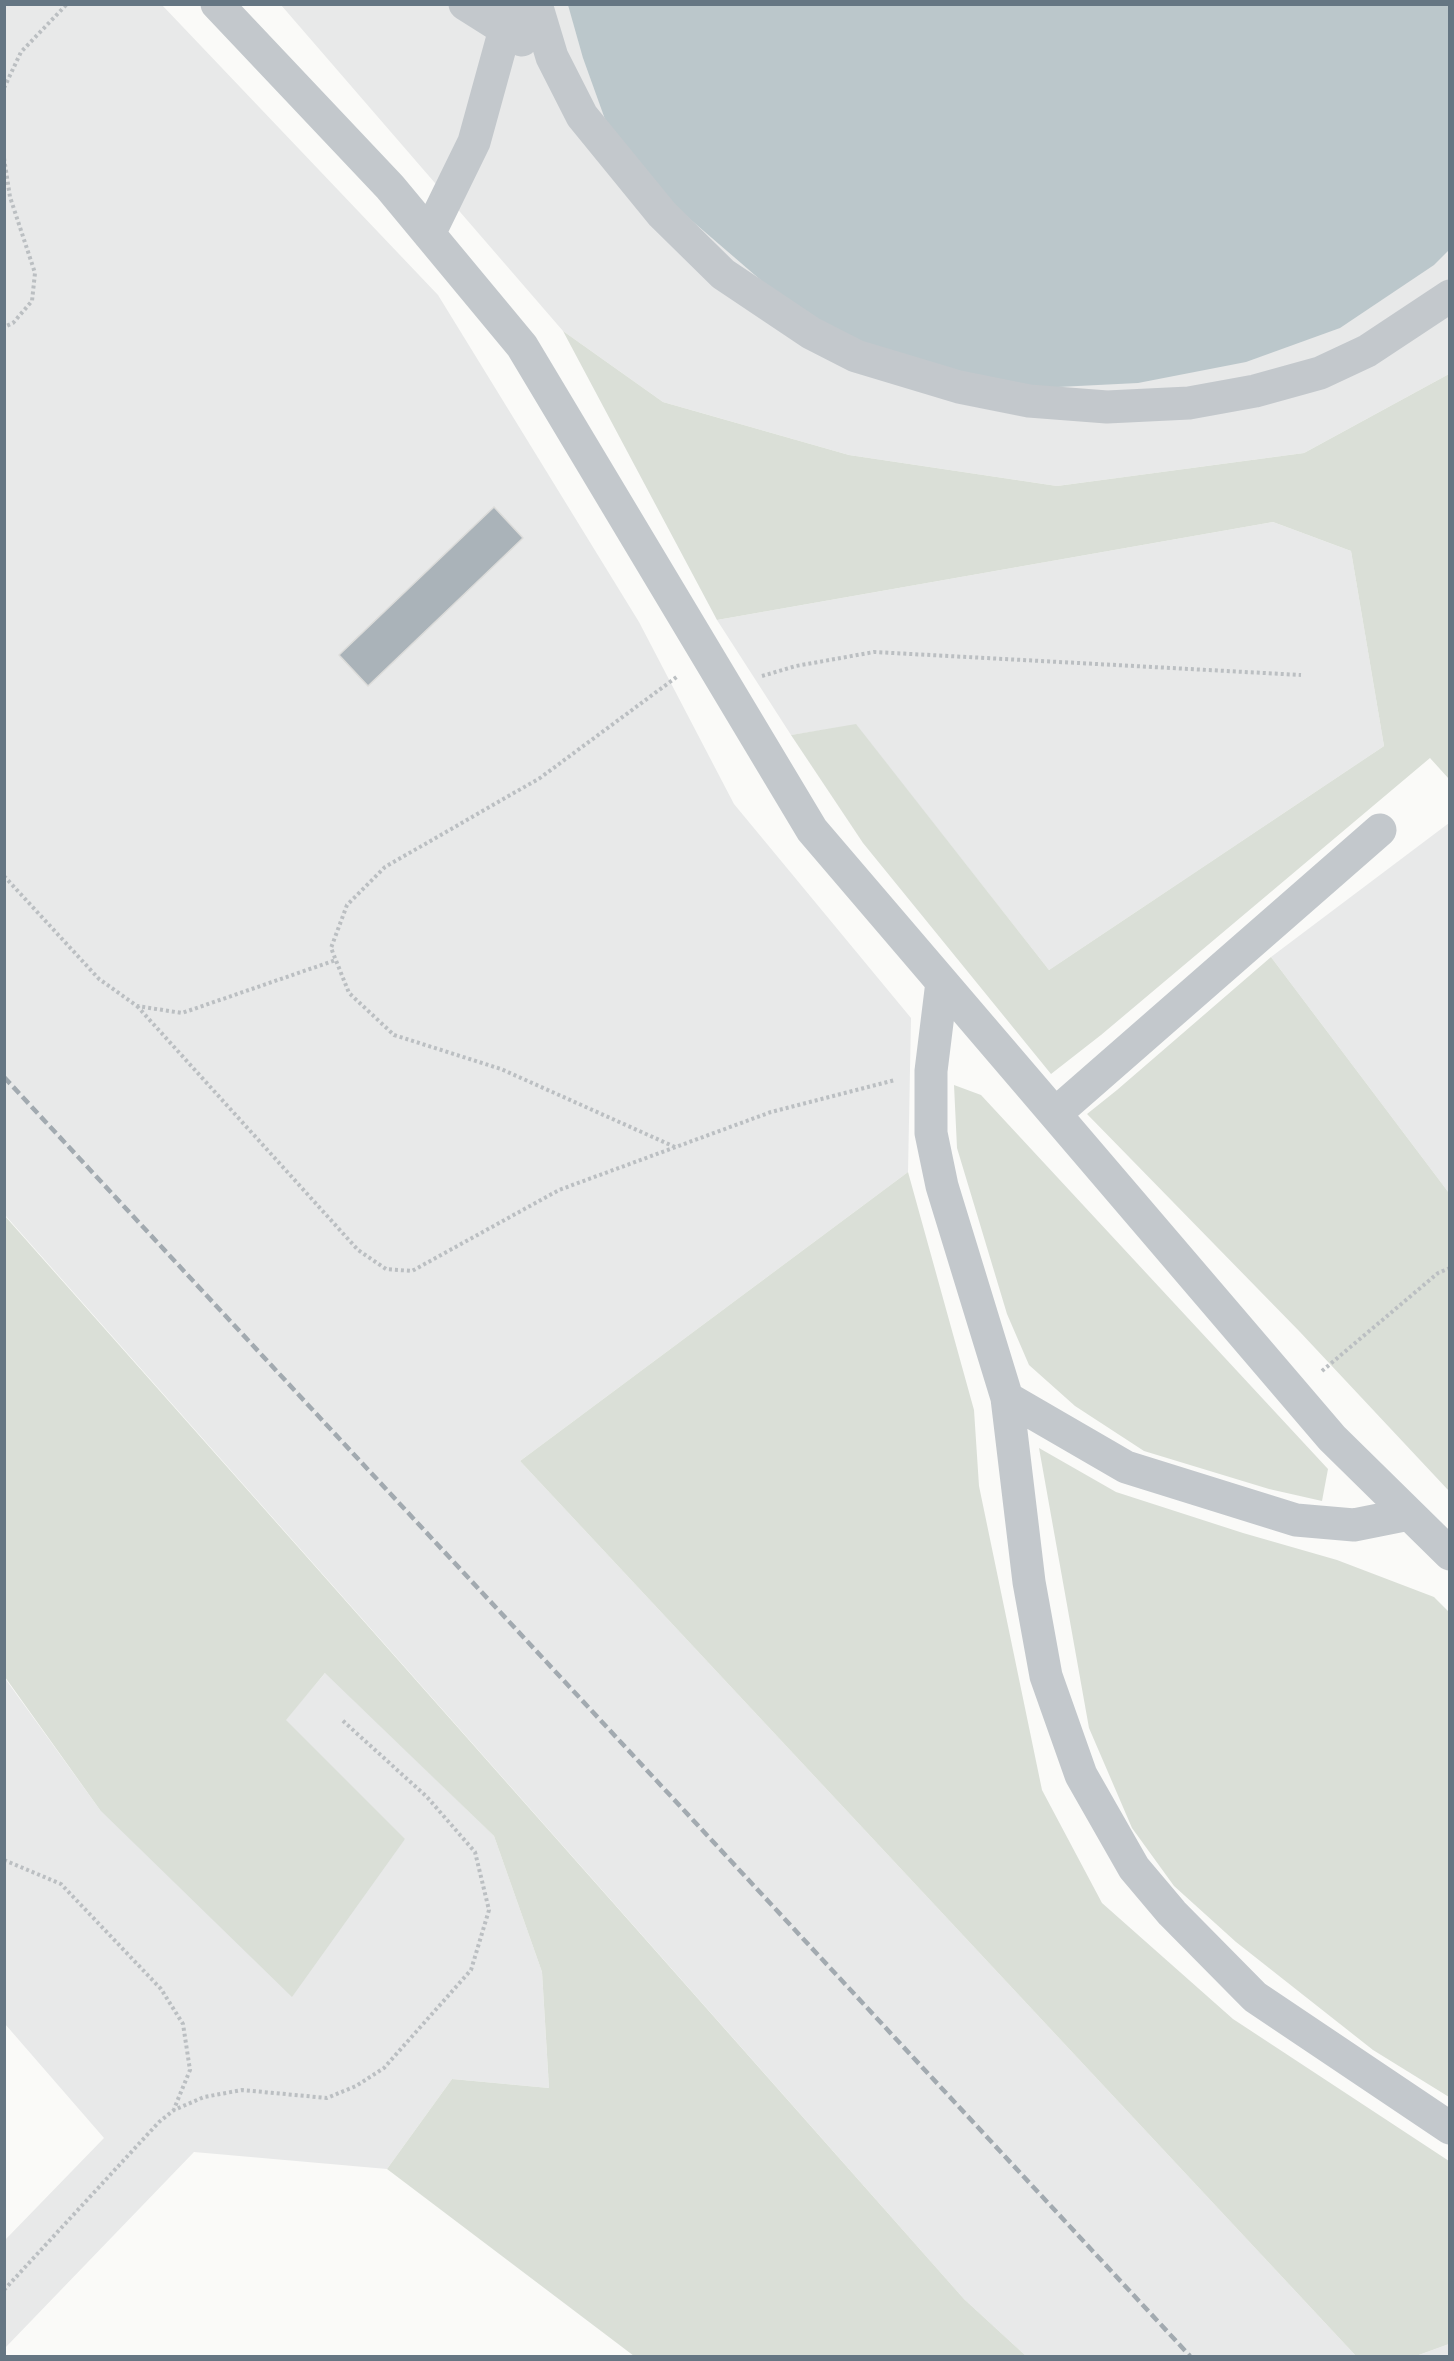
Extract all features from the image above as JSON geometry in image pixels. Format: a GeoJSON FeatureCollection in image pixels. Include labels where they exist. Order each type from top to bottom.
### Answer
{"type":"FeatureCollection","features":[{"type":"Feature","properties":{"kind":"street"},"geometry":{"type":"LineString","coordinates":[[217,4],[390,187],[522,346],[812,830],[1332,1438],[1449,1554]]}},
{"type":"Feature","properties":{"kind":"street"},"geometry":{"type":"LineString","coordinates":[[465,4],[508,17],[552,57]]}},
{"type":"Feature","properties":{"kind":"street"},"geometry":{"type":"LineString","coordinates":[[536,4],[552,57],[582,117],[662,214],[723,274],[811,333],[856,356],[960,387],[1029,401],[1107,407],[1189,403],[1255,392],[1320,373],[1367,351],[1449,296]]}},
{"type":"Feature","properties":{"kind":"street"},"geometry":{"type":"LineString","coordinates":[[429,234],[474,142],[508,17]]}},
{"type":"Feature","properties":{"kind":"street"},"geometry":{"type":"LineString","coordinates":[[1055,1114],[1380,830]]}},
{"type":"Feature","properties":{"kind":"street"},"geometry":{"type":"LineString","coordinates":[[942,982],[931,1071],[931,1132],[942,1186],[1007,1398],[1029,1582],[1046,1676],[1081,1775],[1134,1868],[1172,1913],[1255,1996],[1449,2128]]}},
{"type":"Feature","properties":{"kind":"street"},"geometry":{"type":"LineString","coordinates":[[1007,1398],[1126,1467],[1296,1520],[1354,1525],[1409,1514]]}},
{"type":"Feature","properties":{"kind":"path"},"geometry":{"type":"LineString","coordinates":[[4,88],[21,52],[68,4]]}},
{"type":"Feature","properties":{"kind":"path"},"geometry":{"type":"LineString","coordinates":[[4,158],[10,197],[35,273],[32,301],[13,323],[4,327]]}},
{"type":"Feature","properties":{"kind":"path"},"geometry":{"type":"LineString","coordinates":[[727,687],[796,666],[874,652],[1301,675]]}},
{"type":"Feature","properties":{"kind":"path"},"geometry":{"type":"LineString","coordinates":[[675,1147],[501,1069],[394,1035],[349,993],[331,948],[347,905],[385,867],[540,778],[707,654]]}},
{"type":"Feature","properties":{"kind":"path"},"geometry":{"type":"LineString","coordinates":[[4,876],[99,979],[137,1006],[358,1250],[386,1269],[412,1271],[559,1190],[771,1112],[931,1071]]}},
{"type":"Feature","properties":{"kind":"path"},"geometry":{"type":"LineString","coordinates":[[137,1006],[182,1013],[336,960]]}},
{"type":"Feature","properties":{"kind":"path"},"geometry":{"type":"LineString","coordinates":[[1294,1394],[1438,1272],[1449,1268]]}},
{"type":"Feature","properties":{"kind":"path"},"geometry":{"type":"LineString","coordinates":[[4,2290],[159,2122],[174,2110],[204,2097],[242,2090],[327,2098],[356,2086],[384,2068],[471,1970],[489,1910],[475,1852],[427,1797],[342,1720]]}},
{"type":"Feature","properties":{"kind":"path"},"geometry":{"type":"LineString","coordinates":[[4,1860],[61,1884],[161,1989],[183,2024],[190,2070],[174,2110]]}},
{"type":"Feature","properties":{"kind":"shaded area"},"geometry":{"type":"Polygon","coordinates":[[[5,5],[162,5],[438,295],[639,622],[734,804],[911,1018],[908,1172],[520,1461],[1356,2356],[1026,2356],[964,2299],[5,1215],[5,5]]]}},
{"type":"Feature","properties":{"kind":"shaded area"},"geometry":{"type":"Polygon","coordinates":[[[281,5],[1449,5],[1449,374],[1304,453],[1057,486],[849,455],[663,402],[563,331],[281,5]]]}},
{"type":"Feature","properties":{"kind":"shaded area"},"geometry":{"type":"Polygon","coordinates":[[[568,5],[1449,5],[1449,250],[1434,265],[1340,328],[1246,362],[1138,383],[1038,388],[946,375],[847,340],[763,282],[669,201],[606,122],[583,58],[568,5]]]}},
{"type":"Feature","properties":{"kind":"shaded area"},"geometry":{"type":"Polygon","coordinates":[[[563,331],[663,402],[849,455],[1057,486],[1304,453],[1449,374],[1449,779],[1430,758],[1101,1035],[1051,1074],[863,843],[791,735],[856,724],[1049,970],[1384,746],[1351,551],[1273,522],[717,620],[563,331]]]}},
{"type":"Feature","properties":{"kind":"shaded area"},"geometry":{"type":"Polygon","coordinates":[[[1273,522],[1351,551],[1384,746],[1049,970],[856,725],[791,735],[717,620],[1273,522]]]}},
{"type":"Feature","properties":{"kind":"shaded area"},"geometry":{"type":"Polygon","coordinates":[[[1449,823],[1449,1193],[1271,957],[1449,823]]]}},
{"type":"Feature","properties":{"kind":"shaded area"},"geometry":{"type":"Polygon","coordinates":[[[1271,957],[1449,1193],[1449,1491],[1300,1332],[1087,1114],[1271,957]]]}},
{"type":"Feature","properties":{"kind":"shaded area"},"geometry":{"type":"Polygon","coordinates":[[[954,1085],[981,1095],[1328,1469],[1322,1501],[1269,1489],[1144,1451],[1075,1406],[1029,1365],[1007,1314],[957,1148],[954,1085]]]}},
{"type":"Feature","properties":{"kind":"shaded area"},"geometry":{"type":"Polygon","coordinates":[[[908,1172],[974,1410],[979,1486],[1042,1790],[1102,1903],[1233,2019],[1449,2161],[1449,2344],[1416,2356],[1356,2356],[520,1461],[908,1172]]]}},
{"type":"Feature","properties":{"kind":"shaded area"},"geometry":{"type":"Polygon","coordinates":[[[4,1215],[964,2299],[1026,2356],[634,2356],[387,2169],[452,2079],[549,2088],[542,1972],[494,1836],[325,1673],[286,1720],[405,1839],[292,1997],[100,1810],[5,1677],[4,1215]]]}},
{"type":"Feature","properties":{"kind":"shaded area"},"geometry":{"type":"Polygon","coordinates":[[[1039,1448],[1116,1492],[1243,1533],[1337,1560],[1434,1597],[1449,1612],[1449,2097],[1373,2050],[1236,1942],[1174,1886],[1132,1828],[1089,1728],[1039,1448]]]}},
{"type":"Feature","properties":{"kind":"shaded area"},"geometry":{"type":"Polygon","coordinates":[[[326,1672],[494,1836],[542,1972],[549,2088],[452,2079],[387,2169],[194,2152],[5,2348],[5,2240],[104,2138],[5,2024],[4,1677],[100,1810],[405,1840],[285,1720],[326,1672]]]}},
{"type":"Feature","properties":{"kind":"shaded area"},"geometry":{"type":"Polygon","coordinates":[[[1449,2344],[1449,2356],[1416,2356],[1449,2344]]]}},
{"type":"Feature","properties":{"kind":"building"},"geometry":{"type":"Polygon","coordinates":[[[494,507],[523,538],[368,686],[339,655],[494,507]]]}},
{"type":"Feature","properties":{"kind":"railway"},"geometry":{"type":"LineString","coordinates":[[4,1077],[1190,2356]]}}]}
